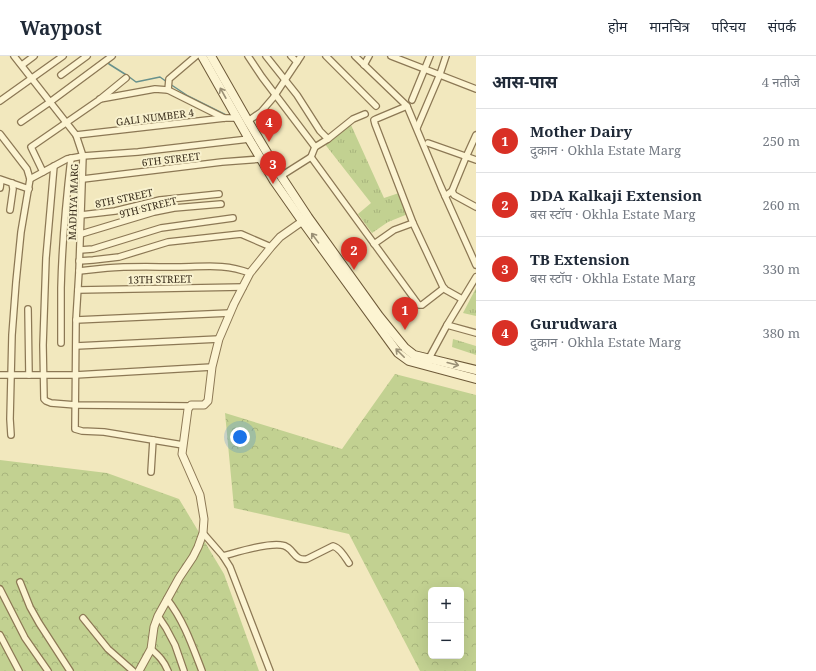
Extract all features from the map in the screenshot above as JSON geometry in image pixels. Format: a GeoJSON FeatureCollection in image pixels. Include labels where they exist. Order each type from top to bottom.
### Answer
{"type":"FeatureCollection","features":[{"type":"Feature","properties":{"kind":"main road"},"geometry":{"type":"LineString","coordinates":[[202,56],[248,139],[274,180],[305,219],[398,353],[409,361],[427,362],[476,370]]}},
{"type":"Feature","properties":{"kind":"main road"},"geometry":{"type":"LineString","coordinates":[[212,56],[305,219]]}},
{"type":"Feature","properties":{"kind":"main road"},"geometry":{"type":"LineString","coordinates":[[427,362],[476,379]]}},
{"type":"Feature","properties":{"kind":"street","name":"MADHYA MARG"},"geometry":{"type":"LineString","coordinates":[[14,56],[76,135],[83,156],[81,234],[76,320],[75,429],[153,440]]}},
{"type":"Feature","properties":{"kind":"street"},"geometry":{"type":"LineString","coordinates":[[22,65],[34,56]]}},
{"type":"Feature","properties":{"kind":"street"},"geometry":{"type":"LineString","coordinates":[[0,101],[63,56]]}},
{"type":"Feature","properties":{"kind":"street"},"geometry":{"type":"LineString","coordinates":[[61,75],[87,56]]}},
{"type":"Feature","properties":{"kind":"street"},"geometry":{"type":"LineString","coordinates":[[21,122],[112,56]]}},
{"type":"Feature","properties":{"kind":"street"},"geometry":{"type":"LineString","coordinates":[[168,90],[169,79],[196,56]]}},
{"type":"Feature","properties":{"kind":"street"},"geometry":{"type":"LineString","coordinates":[[248,56],[315,147]]}},
{"type":"Feature","properties":{"kind":"street"},"geometry":{"type":"LineString","coordinates":[[266,56],[297,95],[320,131],[328,139]]}},
{"type":"Feature","properties":{"kind":"street"},"geometry":{"type":"LineString","coordinates":[[291,56],[297,62]]}},
{"type":"Feature","properties":{"kind":"street"},"geometry":{"type":"LineString","coordinates":[[248,121],[261,112],[301,56]]}},
{"type":"Feature","properties":{"kind":"street"},"geometry":{"type":"LineString","coordinates":[[326,56],[376,106]]}},
{"type":"Feature","properties":{"kind":"street"},"geometry":{"type":"LineString","coordinates":[[355,56],[407,106],[476,265]]}},
{"type":"Feature","properties":{"kind":"street"},"geometry":{"type":"LineString","coordinates":[[364,65],[369,56]]}},
{"type":"Feature","properties":{"kind":"street"},"geometry":{"type":"LineString","coordinates":[[391,56],[476,89]]}},
{"type":"Feature","properties":{"kind":"street"},"geometry":{"type":"LineString","coordinates":[[412,100],[430,56]]}},
{"type":"Feature","properties":{"kind":"street"},"geometry":{"type":"LineString","coordinates":[[417,128],[446,56]]}},
{"type":"Feature","properties":{"kind":"street"},"geometry":{"type":"LineString","coordinates":[[43,172],[30,147],[99,100],[126,78]]}},
{"type":"Feature","properties":{"kind":"street"},"geometry":{"type":"LineString","coordinates":[[99,100],[155,89],[168,90],[225,118]]}},
{"type":"Feature","properties":{"kind":"street"},"geometry":{"type":"LineString","coordinates":[[407,106],[374,120],[375,124],[414,223],[444,288],[462,299]]}},
{"type":"Feature","properties":{"kind":"street"},"geometry":{"type":"LineString","coordinates":[[281,176],[311,158],[315,147],[328,139],[353,119],[364,114]]}},
{"type":"Feature","properties":{"kind":"street","name":"GALI NUMBER 4"},"geometry":{"type":"LineString","coordinates":[[76,135],[236,118]]}},
{"type":"Feature","properties":{"kind":"street"},"geometry":{"type":"LineString","coordinates":[[0,134],[27,169],[30,179],[21,232],[12,335],[11,435]]}},
{"type":"Feature","properties":{"kind":"street"},"geometry":{"type":"LineString","coordinates":[[445,196],[452,191],[476,134]]}},
{"type":"Feature","properties":{"kind":"street"},"geometry":{"type":"LineString","coordinates":[[30,179],[71,158],[248,139]]}},
{"type":"Feature","properties":{"kind":"street"},"geometry":{"type":"LineString","coordinates":[[428,143],[476,160]]}},
{"type":"Feature","properties":{"kind":"street"},"geometry":{"type":"LineString","coordinates":[[61,343],[63,242],[71,158]]}},
{"type":"Feature","properties":{"kind":"street"},"geometry":{"type":"LineString","coordinates":[[311,158],[415,302],[422,305],[444,288]]}},
{"type":"Feature","properties":{"kind":"street","name":"6TH STREET"},"geometry":{"type":"LineString","coordinates":[[83,179],[222,162],[261,159]]}},
{"type":"Feature","properties":{"kind":"street"},"geometry":{"type":"LineString","coordinates":[[54,166],[46,258],[43,345],[44,399],[51,403],[76,405],[204,405],[208,400],[212,367],[219,339],[250,273],[280,238],[305,219]]}},
{"type":"Feature","properties":{"kind":"street"},"geometry":{"type":"LineString","coordinates":[[0,188],[1,179],[29,189]]}},
{"type":"Feature","properties":{"kind":"street"},"geometry":{"type":"LineString","coordinates":[[10,210],[13,189],[12,183]]}},
{"type":"Feature","properties":{"kind":"street"},"geometry":{"type":"LineString","coordinates":[[452,191],[454,195],[476,207]]}},
{"type":"Feature","properties":{"kind":"street","name":"8TH STREET"},"geometry":{"type":"LineString","coordinates":[[81,215],[115,211],[160,200],[219,194]]}},
{"type":"Feature","properties":{"kind":"street","name":"9TH STREET"},"geometry":{"type":"LineString","coordinates":[[81,234],[154,212],[174,208],[221,204]]}},
{"type":"Feature","properties":{"kind":"street"},"geometry":{"type":"LineString","coordinates":[[80,250],[93,249],[161,228],[233,218]]}},
{"type":"Feature","properties":{"kind":"street"},"geometry":{"type":"LineString","coordinates":[[374,244],[394,230],[414,223]]}},
{"type":"Feature","properties":{"kind":"street"},"geometry":{"type":"LineString","coordinates":[[79,262],[119,257],[168,242],[241,234],[271,247]]}},
{"type":"Feature","properties":{"kind":"street"},"geometry":{"type":"LineString","coordinates":[[79,271],[150,266],[178,267],[210,265],[238,269],[250,273]]}},
{"type":"Feature","properties":{"kind":"street"},"geometry":{"type":"LineString","coordinates":[[427,362],[476,277]]}},
{"type":"Feature","properties":{"kind":"street","name":"13TH STREET"},"geometry":{"type":"LineString","coordinates":[[78,290],[243,287]]}},
{"type":"Feature","properties":{"kind":"street"},"geometry":{"type":"LineString","coordinates":[[28,309],[29,375]]}},
{"type":"Feature","properties":{"kind":"street"},"geometry":{"type":"LineString","coordinates":[[76,320],[230,313]]}},
{"type":"Feature","properties":{"kind":"street"},"geometry":{"type":"LineString","coordinates":[[447,325],[476,333]]}},
{"type":"Feature","properties":{"kind":"street"},"geometry":{"type":"LineString","coordinates":[[76,346],[219,339]]}},
{"type":"Feature","properties":{"kind":"street"},"geometry":{"type":"LineString","coordinates":[[0,375],[75,374],[212,367]]}},
{"type":"Feature","properties":{"kind":"street"},"geometry":{"type":"LineString","coordinates":[[139,671],[151,649],[158,616],[167,598],[193,557],[203,533],[204,519],[200,495],[182,454],[188,409],[190,406]]}},
{"type":"Feature","properties":{"kind":"street"},"geometry":{"type":"LineString","coordinates":[[151,472],[153,440],[183,445]]}},
{"type":"Feature","properties":{"kind":"street"},"geometry":{"type":"LineString","coordinates":[[203,533],[223,556],[230,567],[270,671]]}},
{"type":"Feature","properties":{"kind":"street"},"geometry":{"type":"LineString","coordinates":[[223,556],[256,547],[282,545],[289,548],[299,559],[302,560],[336,546],[349,563]]}},
{"type":"Feature","properties":{"kind":"street"},"geometry":{"type":"LineString","coordinates":[[20,582],[30,607],[70,671]]}},
{"type":"Feature","properties":{"kind":"street"},"geometry":{"type":"LineString","coordinates":[[0,589],[25,638],[48,671]]}},
{"type":"Feature","properties":{"kind":"street"},"geometry":{"type":"LineString","coordinates":[[167,598],[175,608],[187,631],[202,671]]}},
{"type":"Feature","properties":{"kind":"street"},"geometry":{"type":"LineString","coordinates":[[158,616],[175,645],[184,671]]}},
{"type":"Feature","properties":{"kind":"street"},"geometry":{"type":"LineString","coordinates":[[83,618],[108,649],[133,671]]}},
{"type":"Feature","properties":{"kind":"street"},"geometry":{"type":"LineString","coordinates":[[0,635],[20,671]]}},
{"type":"Feature","properties":{"kind":"street"},"geometry":{"type":"LineString","coordinates":[[151,649],[161,658],[168,671]]}},
{"type":"Feature","properties":{"kind":"green space"},"geometry":{"type":"Polygon","coordinates":[[[351,125],[384,198],[399,193],[408,214],[388,222],[372,233],[358,214],[371,203],[324,143],[338,132],[351,125]]]}},
{"type":"Feature","properties":{"kind":"green space"},"geometry":{"type":"Polygon","coordinates":[[[476,288],[476,316],[463,313],[476,288]]]}},
{"type":"Feature","properties":{"kind":"green space"},"geometry":{"type":"Polygon","coordinates":[[[453,339],[476,346],[476,355],[452,347],[453,339]]]}},
{"type":"Feature","properties":{"kind":"green space"},"geometry":{"type":"Polygon","coordinates":[[[395,374],[476,395],[476,671],[420,671],[349,534],[234,508],[225,413],[342,449],[395,374]]]}},
{"type":"Feature","properties":{"kind":"green space"},"geometry":{"type":"Polygon","coordinates":[[[0,460],[107,473],[179,499],[224,574],[259,671],[0,671],[0,460]]]}},
{"type":"Feature","properties":{"kind":"waterway"},"geometry":{"type":"LineString","coordinates":[[108,61],[109,64],[136,82],[160,77],[167,82]]}},
{"type":"Feature","properties":{"kind":"waterway"},"geometry":{"type":"LineString","coordinates":[[170,84],[188,96],[228,116]]}},
{"type":"Feature","properties":{"kind":"place","name":"Gurudwara"},"geometry":{"type":"Point","coordinates":[269,142]}},
{"type":"Feature","properties":{"kind":"place","name":"TB Extension"},"geometry":{"type":"Point","coordinates":[273,184]}},
{"type":"Feature","properties":{"kind":"place","name":"DDA Kalkaji Extension"},"geometry":{"type":"Point","coordinates":[354,270]}},
{"type":"Feature","properties":{"kind":"place","name":"Mother Dairy"},"geometry":{"type":"Point","coordinates":[405,330]}}]}
